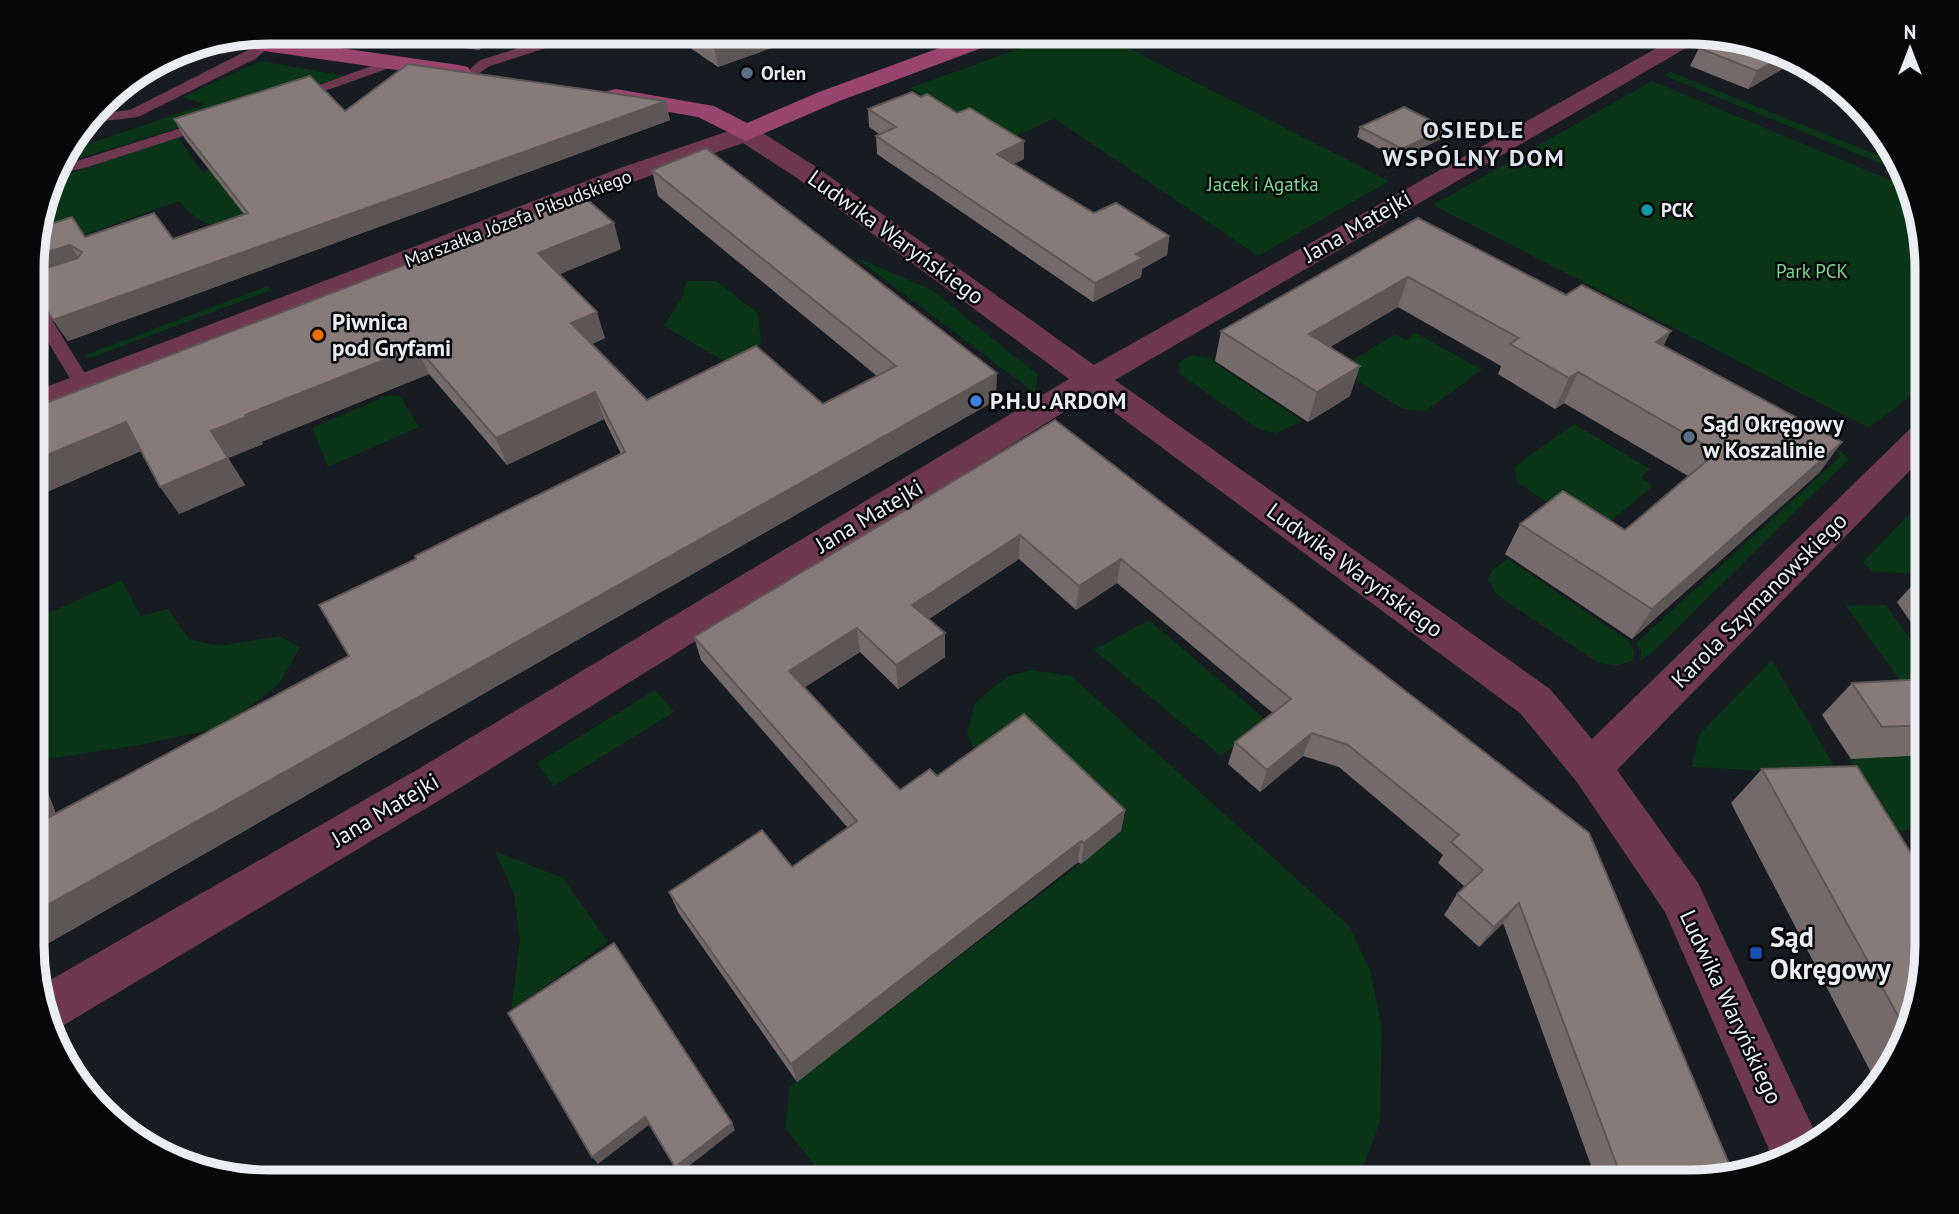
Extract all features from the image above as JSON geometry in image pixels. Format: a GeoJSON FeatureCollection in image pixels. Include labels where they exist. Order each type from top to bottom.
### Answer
{"type":"FeatureCollection","features":[{"type":"Feature","properties":{"kind":"street"},"geometry":{"type":"LineString","coordinates":[[260,44],[513,80]]}},
{"type":"Feature","properties":{"kind":"street","name":"Marszałka Józefa Piłsudskiego"},"geometry":{"type":"LineString","coordinates":[[44,400],[632,173],[746,133],[828,97],[971,44]]}},
{"type":"Feature","properties":{"kind":"street","name":"Jana Matejki"},"geometry":{"type":"LineString","coordinates":[[52,1007],[435,781],[1093,379],[1680,44]]}},
{"type":"Feature","properties":{"kind":"street"},"geometry":{"type":"LineString","coordinates":[[594,93],[705,111],[746,133]]}},
{"type":"Feature","properties":{"kind":"street","name":"Ludwika Waryńskiego"},"geometry":{"type":"LineString","coordinates":[[746,133],[806,172],[1535,701],[1591,768],[1682,898],[1794,1145]]}},
{"type":"Feature","properties":{"kind":"street","name":"Karola Szymanowskiego"},"geometry":{"type":"LineString","coordinates":[[1591,768],[1915,444]]}},
{"type":"Feature","properties":{"kind":"lane"},"geometry":{"type":"LineString","coordinates":[[102,118],[133,114],[250,56],[266,45]]}},
{"type":"Feature","properties":{"kind":"lane"},"geometry":{"type":"LineString","coordinates":[[472,74],[485,63],[541,45]]}},
{"type":"Feature","properties":{"kind":"lane"},"geometry":{"type":"LineString","coordinates":[[284,100],[393,62]]}},
{"type":"Feature","properties":{"kind":"lane"},"geometry":{"type":"LineString","coordinates":[[69,166],[223,119]]}},
{"type":"Feature","properties":{"kind":"lane"},"geometry":{"type":"LineString","coordinates":[[44,320],[83,385]]}},
{"type":"Feature","properties":{"kind":"green space","name":"Jacek i Agatka"},"geometry":{"type":"Polygon","coordinates":[[[1032,44],[1121,44],[1389,181],[1258,256],[1054,118],[1000,144],[910,88],[1032,44]]]}},
{"type":"Feature","properties":{"kind":"green space"},"geometry":{"type":"Polygon","coordinates":[[[261,61],[345,76],[81,158],[75,156],[80,147],[206,104],[182,97],[261,61]]]}},
{"type":"Feature","properties":{"kind":"green space"},"geometry":{"type":"Polygon","coordinates":[[[1671,72],[1886,158],[1890,167],[1663,75],[1671,72]]]}},
{"type":"Feature","properties":{"kind":"green space","name":"Park PCK"},"geometry":{"type":"Polygon","coordinates":[[[1652,81],[1898,183],[1908,211],[1915,254],[1915,392],[1869,428],[1433,205],[1652,81]]]}},
{"type":"Feature","properties":{"kind":"green space"},"geometry":{"type":"Polygon","coordinates":[[[178,137],[202,172],[254,157],[247,218],[226,224],[210,224],[195,216],[179,201],[45,249],[51,211],[64,176],[178,137]]]}},
{"type":"Feature","properties":{"kind":"green space"},"geometry":{"type":"Polygon","coordinates":[[[855,257],[932,290],[1038,375],[1035,393],[855,257]]]}},
{"type":"Feature","properties":{"kind":"green space"},"geometry":{"type":"Polygon","coordinates":[[[687,281],[716,281],[758,313],[761,344],[732,366],[664,326],[681,299],[687,281]]]}},
{"type":"Feature","properties":{"kind":"green space"},"geometry":{"type":"Polygon","coordinates":[[[268,286],[271,290],[88,359],[85,355],[268,286]]]}},
{"type":"Feature","properties":{"kind":"green space"},"geometry":{"type":"Polygon","coordinates":[[[1416,333],[1482,370],[1425,411],[1403,409],[1338,369],[1395,334],[1406,340],[1416,333]]]}},
{"type":"Feature","properties":{"kind":"green space"},"geometry":{"type":"Polygon","coordinates":[[[1190,355],[1212,358],[1213,362],[1302,421],[1277,433],[1258,429],[1180,374],[1178,364],[1190,355]]]}},
{"type":"Feature","properties":{"kind":"green space"},"geometry":{"type":"Polygon","coordinates":[[[388,395],[400,396],[419,427],[328,467],[312,428],[388,395]]]}},
{"type":"Feature","properties":{"kind":"green space"},"geometry":{"type":"Polygon","coordinates":[[[1574,424],[1650,469],[1641,478],[1653,486],[1595,534],[1518,483],[1514,467],[1574,424]]]}},
{"type":"Feature","properties":{"kind":"green space"},"geometry":{"type":"Polygon","coordinates":[[[1831,443],[1849,459],[1653,652],[1640,661],[1641,651],[1636,643],[1840,457],[1831,443]]]}},
{"type":"Feature","properties":{"kind":"green space"},"geometry":{"type":"Polygon","coordinates":[[[1915,508],[1915,574],[1871,571],[1863,562],[1915,508]]]}},
{"type":"Feature","properties":{"kind":"green space"},"geometry":{"type":"Polygon","coordinates":[[[1508,559],[1629,641],[1634,652],[1632,661],[1616,666],[1599,663],[1500,597],[1488,579],[1492,570],[1508,559]]]}},
{"type":"Feature","properties":{"kind":"green space"},"geometry":{"type":"Polygon","coordinates":[[[122,580],[140,616],[168,609],[189,639],[219,646],[280,636],[300,648],[278,685],[223,727],[140,745],[44,759],[44,615],[122,580]]]}},
{"type":"Feature","properties":{"kind":"green space"},"geometry":{"type":"Polygon","coordinates":[[[1886,605],[1915,646],[1915,701],[1846,606],[1886,605]]]}},
{"type":"Feature","properties":{"kind":"green space"},"geometry":{"type":"Polygon","coordinates":[[[1149,620],[1267,721],[1221,756],[1094,650],[1149,620]]]}},
{"type":"Feature","properties":{"kind":"green space"},"geometry":{"type":"Polygon","coordinates":[[[1772,660],[1839,775],[1692,767],[1699,735],[1772,660]]]}},
{"type":"Feature","properties":{"kind":"green space"},"geometry":{"type":"Polygon","coordinates":[[[1032,670],[1071,676],[1349,926],[1370,970],[1382,1029],[1380,1122],[1362,1170],[818,1170],[785,1127],[790,1087],[1121,832],[982,766],[967,734],[975,703],[1008,676],[1032,670]]]}},
{"type":"Feature","properties":{"kind":"green space"},"geometry":{"type":"Polygon","coordinates":[[[655,690],[674,712],[554,786],[537,763],[655,690]]]}},
{"type":"Feature","properties":{"kind":"green space"},"geometry":{"type":"Polygon","coordinates":[[[1915,752],[1915,830],[1897,831],[1848,755],[1915,752]]]}},
{"type":"Feature","properties":{"kind":"green space"},"geometry":{"type":"Polygon","coordinates":[[[495,851],[563,878],[608,942],[511,1010],[520,941],[514,894],[495,851]]]}},
{"type":"Feature","properties":{"kind":"building"},"geometry":{"type":"Polygon","coordinates":[[[1704,45],[1719,46],[1748,51],[1775,61],[1757,71],[1699,48],[1704,45]]]}},
{"type":"Feature","properties":{"kind":"building"},"geometry":{"type":"Polygon","coordinates":[[[408,64],[666,101],[53,320],[44,306],[44,269],[78,258],[82,252],[70,245],[45,252],[49,225],[72,217],[85,237],[154,213],[173,239],[248,213],[174,119],[310,76],[345,111],[408,64]]]}},
{"type":"Feature","properties":{"kind":"building"},"geometry":{"type":"Polygon","coordinates":[[[912,92],[921,97],[927,94],[957,113],[970,108],[1024,141],[997,154],[1094,213],[1116,203],[1169,236],[1136,254],[1143,258],[1095,283],[876,136],[896,127],[868,109],[912,92]]]}},
{"type":"Feature","properties":{"kind":"building"},"geometry":{"type":"Polygon","coordinates":[[[1404,107],[1446,128],[1402,149],[1360,127],[1404,107]]]}},
{"type":"Feature","properties":{"kind":"building"},"geometry":{"type":"Polygon","coordinates":[[[706,148],[997,373],[44,907],[44,820],[349,656],[319,605],[416,559],[415,556],[625,452],[595,392],[496,438],[417,347],[211,431],[228,458],[160,487],[126,422],[44,456],[44,404],[583,196],[614,223],[538,253],[597,312],[571,323],[647,400],[756,346],[823,404],[896,366],[652,170],[706,148]]]}},
{"type":"Feature","properties":{"kind":"building"},"geometry":{"type":"Polygon","coordinates":[[[1418,218],[1566,295],[1582,285],[1671,331],[1656,342],[1842,442],[1652,609],[1520,524],[1563,491],[1625,530],[1717,452],[1578,372],[1569,378],[1510,344],[1519,338],[1408,277],[1309,334],[1360,366],[1317,392],[1221,331],[1418,218]]]}},
{"type":"Feature","properties":{"kind":"building"},"geometry":{"type":"Polygon","coordinates":[[[1055,420],[1589,833],[1730,1167],[1705,1170],[1619,1170],[1519,903],[1494,927],[1457,894],[1483,870],[1451,842],[1459,835],[1348,745],[1312,733],[1267,770],[1235,742],[1291,699],[1121,559],[1079,586],[1020,535],[912,605],[945,633],[896,665],[857,628],[789,671],[900,790],[930,769],[937,776],[1024,714],[1125,810],[791,1064],[669,892],[762,830],[792,867],[857,821],[694,637],[1055,420]]]}},
{"type":"Feature","properties":{"kind":"building"},"geometry":{"type":"Polygon","coordinates":[[[1915,680],[1915,726],[1882,727],[1852,683],[1915,680]]]}},
{"type":"Feature","properties":{"kind":"building"},"geometry":{"type":"Polygon","coordinates":[[[1857,766],[1915,860],[1915,960],[1911,989],[1901,1022],[1762,769],[1857,766]]]}},
{"type":"Feature","properties":{"kind":"building"},"geometry":{"type":"Polygon","coordinates":[[[614,943],[732,1123],[675,1167],[645,1117],[592,1157],[508,1013],[614,943]]]}},
{"type":"Feature","properties":{"kind":"place","name":"Orlen"},"geometry":{"type":"Point","coordinates":[747,73]}},
{"type":"Feature","properties":{"kind":"place","name":"PCK"},"geometry":{"type":"Point","coordinates":[1647,210]}},
{"type":"Feature","properties":{"kind":"place","name":"Piwnica pod Gryfami"},"geometry":{"type":"Point","coordinates":[318,335]}},
{"type":"Feature","properties":{"kind":"place","name":"P.H.U. ARDOM"},"geometry":{"type":"Point","coordinates":[976,401]}},
{"type":"Feature","properties":{"kind":"place","name":"Sąd Okręgowy w Koszalinie"},"geometry":{"type":"Point","coordinates":[1689,437]}},
{"type":"Feature","properties":{"kind":"place","name":"Sąd Okręgowy"},"geometry":{"type":"Point","coordinates":[1756,953]}},
{"type":"Feature","properties":{"kind":"district","name":"OSIEDLE WSPÓLNY DOM"},"geometry":{"type":"Point","coordinates":[1474,144]}}]}
